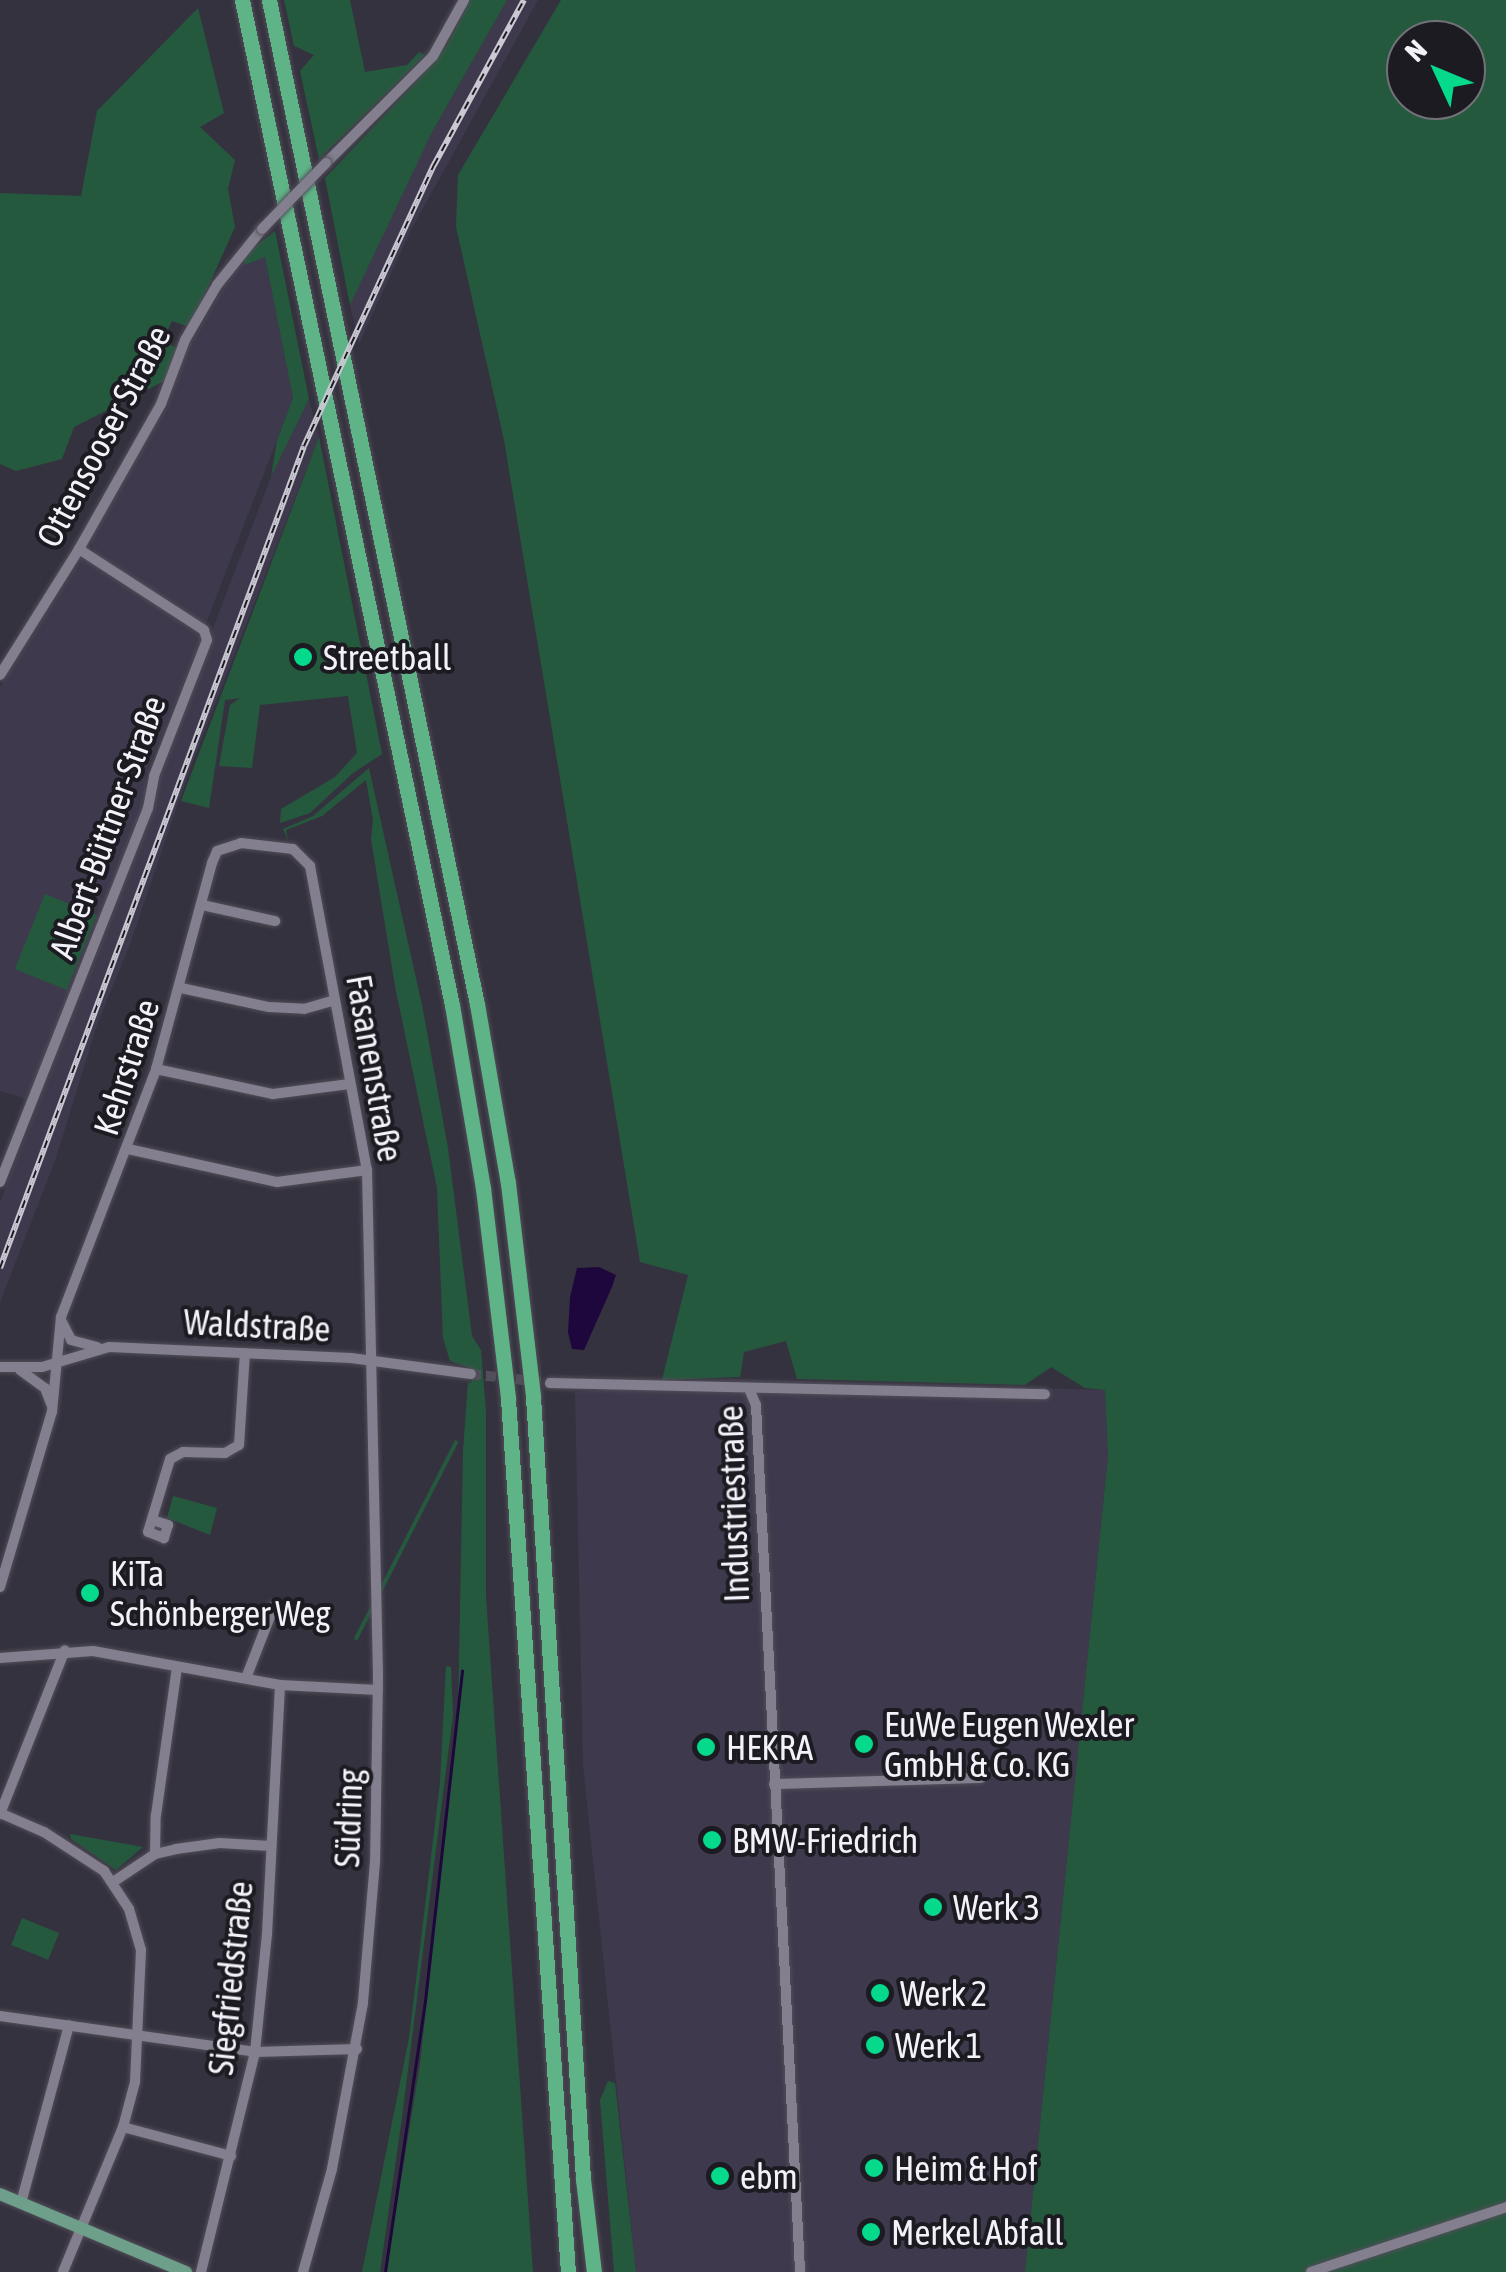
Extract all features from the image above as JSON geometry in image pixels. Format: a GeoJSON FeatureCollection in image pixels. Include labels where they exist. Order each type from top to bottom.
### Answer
{"type":"FeatureCollection","features":[{"type":"Feature","properties":{"kind":"highway"},"geometry":{"type":"LineString","coordinates":[[242,0],[452,1005],[483,1188],[508,1398],[568,2272]]}},
{"type":"Feature","properties":{"kind":"highway"},"geometry":{"type":"LineString","coordinates":[[269,0],[473,985],[508,1183],[533,1397],[583,2178],[594,2272]]}},
{"type":"Feature","properties":{"kind":"main road"},"geometry":{"type":"LineString","coordinates":[[0,2194],[186,2272]]}},
{"type":"Feature","properties":{"kind":"street","name":"Ottensooser Straße"},"geometry":{"type":"LineString","coordinates":[[0,675],[78,549],[160,404],[185,340],[218,285],[262,228],[433,56],[464,0]]}},
{"type":"Feature","properties":{"kind":"street","name":"Albert-Büttner-Straße"},"geometry":{"type":"LineString","coordinates":[[0,1182],[148,808],[154,776],[208,640],[204,630],[78,549]]}},
{"type":"Feature","properties":{"kind":"street","name":"Kehrstraße"},"geometry":{"type":"LineString","coordinates":[[0,1587],[52,1412],[61,1318],[156,1069],[218,851],[240,843]]}},
{"type":"Feature","properties":{"kind":"street","name":"Fasanenstraße"},"geometry":{"type":"LineString","coordinates":[[240,843],[292,848],[310,866],[367,1170],[370,1359]]}},
{"type":"Feature","properties":{"kind":"street"},"geometry":{"type":"LineString","coordinates":[[202,905],[275,921]]}},
{"type":"Feature","properties":{"kind":"street"},"geometry":{"type":"LineString","coordinates":[[180,988],[269,1007],[304,1009],[335,1000]]}},
{"type":"Feature","properties":{"kind":"street"},"geometry":{"type":"LineString","coordinates":[[156,1069],[273,1094],[349,1084]]}},
{"type":"Feature","properties":{"kind":"street"},"geometry":{"type":"LineString","coordinates":[[128,1149],[277,1182],[367,1170]]}},
{"type":"Feature","properties":{"kind":"street"},"geometry":{"type":"LineString","coordinates":[[61,1318],[71,1340],[98,1348]]}},
{"type":"Feature","properties":{"kind":"street","name":"Waldstraße"},"geometry":{"type":"LineString","coordinates":[[19,1370],[98,1348],[370,1359],[471,1374]]}},
{"type":"Feature","properties":{"kind":"street"},"geometry":{"type":"LineString","coordinates":[[152,1520],[170,1459],[182,1452],[225,1453],[240,1445],[245,1353]]}},
{"type":"Feature","properties":{"kind":"street","name":"Südring"},"geometry":{"type":"LineString","coordinates":[[303,2272],[329,2183],[357,2049],[375,1862],[378,1690],[370,1359]]}},
{"type":"Feature","properties":{"kind":"street"},"geometry":{"type":"LineString","coordinates":[[0,1366],[19,1370],[45,1388],[52,1412]]}},
{"type":"Feature","properties":{"kind":"street"},"geometry":{"type":"LineString","coordinates":[[550,1383],[750,1391]]}},
{"type":"Feature","properties":{"kind":"street","name":"Industriestraße"},"geometry":{"type":"LineString","coordinates":[[800,2272],[756,1406],[750,1391],[1046,1394]]}},
{"type":"Feature","properties":{"kind":"street"},"geometry":{"type":"LineString","coordinates":[[246,1678],[274,1606]]}},
{"type":"Feature","properties":{"kind":"street"},"geometry":{"type":"LineString","coordinates":[[0,1658],[65,1650],[280,1685],[378,1690]]}},
{"type":"Feature","properties":{"kind":"street"},"geometry":{"type":"LineString","coordinates":[[64,2272],[123,2127],[135,2082],[141,1950],[129,1909],[113,1882],[71,1848],[0,1813],[65,1650]]}},
{"type":"Feature","properties":{"kind":"street"},"geometry":{"type":"LineString","coordinates":[[155,1854],[156,1815],[177,1667]]}},
{"type":"Feature","properties":{"kind":"street","name":"Siegfriedstraße"},"geometry":{"type":"LineString","coordinates":[[201,2272],[255,2052],[267,1934],[280,1685]]}},
{"type":"Feature","properties":{"kind":"street"},"geometry":{"type":"LineString","coordinates":[[774,1784],[981,1778]]}},
{"type":"Feature","properties":{"kind":"street"},"geometry":{"type":"LineString","coordinates":[[113,1882],[155,1854],[197,1845],[270,1846]]}},
{"type":"Feature","properties":{"kind":"street"},"geometry":{"type":"LineString","coordinates":[[0,2030],[3,2016],[255,2052],[357,2049]]}},
{"type":"Feature","properties":{"kind":"street"},"geometry":{"type":"LineString","coordinates":[[21,2204],[69,2025]]}},
{"type":"Feature","properties":{"kind":"street"},"geometry":{"type":"LineString","coordinates":[[123,2127],[231,2156]]}},
{"type":"Feature","properties":{"kind":"street"},"geometry":{"type":"LineString","coordinates":[[1311,2272],[1506,2207]]}},
{"type":"Feature","properties":{"kind":"shaded area"},"geometry":{"type":"Polygon","coordinates":[[[507,0],[538,0],[411,230],[359,344],[350,305],[366,267],[431,134],[507,0]]]}},
{"type":"Feature","properties":{"kind":"shaded area"},"geometry":{"type":"Polygon","coordinates":[[[242,257],[265,257],[293,398],[205,626],[95,555],[90,539],[168,405],[186,350],[242,257]]]}},
{"type":"Feature","properties":{"kind":"shaded area"},"geometry":{"type":"Polygon","coordinates":[[[309,399],[319,437],[191,766],[129,947],[98,1022],[55,1161],[0,1302],[0,1202],[151,817],[164,761],[202,669],[213,628],[271,477],[309,399]]]}},
{"type":"Feature","properties":{"kind":"shaded area"},"geometry":{"type":"Polygon","coordinates":[[[84,554],[204,634],[145,774],[146,800],[90,953],[26,1099],[0,1091],[0,687],[84,554]]]}},
{"type":"Feature","properties":{"kind":"shaded area"},"geometry":{"type":"Polygon","coordinates":[[[599,1267],[616,1275],[584,1350],[572,1349],[568,1332],[570,1297],[577,1268],[599,1267]]]}},
{"type":"Feature","properties":{"kind":"shaded area"},"geometry":{"type":"Polygon","coordinates":[[[731,1379],[1105,1390],[1108,1456],[1025,2272],[636,2272],[583,1765],[575,1392],[731,1379]]]}},
{"type":"Feature","properties":{"kind":"green space"},"geometry":{"type":"Polygon","coordinates":[[[284,0],[350,0],[365,72],[407,65],[419,52],[425,55],[319,159],[300,71],[314,55],[294,46],[284,0]]]}},
{"type":"Feature","properties":{"kind":"green space"},"geometry":{"type":"Polygon","coordinates":[[[470,0],[507,0],[431,134],[350,305],[325,178],[447,45],[470,0]]]}},
{"type":"Feature","properties":{"kind":"green space"},"geometry":{"type":"Polygon","coordinates":[[[561,0],[1506,0],[1506,2272],[1025,2272],[1108,1456],[1105,1390],[1085,1388],[1051,1367],[1025,1385],[797,1379],[786,1341],[744,1352],[740,1377],[662,1380],[688,1275],[640,1262],[504,440],[456,227],[458,175],[561,0]]]}},
{"type":"Feature","properties":{"kind":"green space"},"geometry":{"type":"Polygon","coordinates":[[[198,8],[224,113],[200,127],[235,160],[228,189],[235,227],[190,327],[172,321],[162,341],[180,349],[168,379],[74,427],[62,459],[16,471],[0,464],[0,193],[81,196],[97,111],[198,8]]]}},
{"type":"Feature","properties":{"kind":"green space"},"geometry":{"type":"Polygon","coordinates":[[[275,231],[309,399],[271,477],[277,440],[293,398],[265,257],[245,265],[242,257],[275,231]]]}},
{"type":"Feature","properties":{"kind":"green space"},"geometry":{"type":"Polygon","coordinates":[[[319,437],[382,754],[353,773],[310,813],[280,823],[281,809],[335,777],[357,753],[348,696],[260,705],[252,768],[219,766],[230,705],[240,698],[225,700],[209,808],[181,801],[319,437]]]}},
{"type":"Feature","properties":{"kind":"green space"},"geometry":{"type":"Polygon","coordinates":[[[369,768],[423,1010],[448,1148],[472,1336],[481,1350],[486,1412],[486,1597],[533,2272],[386,2272],[420,2064],[458,1715],[463,1450],[468,1383],[472,1382],[470,1368],[450,1361],[443,1338],[437,1188],[395,986],[371,839],[373,820],[366,780],[322,816],[286,830],[288,841],[283,829],[313,816],[369,768]]]}},
{"type":"Feature","properties":{"kind":"green space"},"geometry":{"type":"Polygon","coordinates":[[[45,894],[97,915],[67,990],[15,969],[45,894]]]}},
{"type":"Feature","properties":{"kind":"green space"},"geometry":{"type":"Polygon","coordinates":[[[455,1440],[459,1442],[357,1641],[354,1639],[455,1440]]]}},
{"type":"Feature","properties":{"kind":"green space"},"geometry":{"type":"Polygon","coordinates":[[[173,1496],[217,1508],[210,1535],[167,1518],[173,1496]]]}},
{"type":"Feature","properties":{"kind":"green space"},"geometry":{"type":"Polygon","coordinates":[[[446,1666],[451,1667],[453,1715],[402,2117],[380,2272],[362,2272],[409,2038],[440,1783],[446,1666]]]}},
{"type":"Feature","properties":{"kind":"green space"},"geometry":{"type":"Polygon","coordinates":[[[70,1834],[143,1847],[116,1870],[71,1839],[70,1834]]]}},
{"type":"Feature","properties":{"kind":"green space"},"geometry":{"type":"Polygon","coordinates":[[[22,1918],[59,1933],[48,1960],[11,1945],[22,1918]]]}},
{"type":"Feature","properties":{"kind":"green space"},"geometry":{"type":"Polygon","coordinates":[[[608,2081],[615,2083],[636,2272],[614,2272],[600,2100],[608,2081]]]}},
{"type":"Feature","properties":{"kind":"waterway"},"geometry":{"type":"LineString","coordinates":[[385,2272],[425,2001],[462,1671]]}},
{"type":"Feature","properties":{"kind":"tunnel"},"geometry":{"type":"LineString","coordinates":[[471,1374],[550,1383]]}},
{"type":"Feature","properties":{"kind":"railway"},"geometry":{"type":"LineString","coordinates":[[0,1268],[304,446],[434,165],[524,0]]}},
{"type":"Feature","properties":{"kind":"place","name":"Streetball"},"geometry":{"type":"Point","coordinates":[303,657]}},
{"type":"Feature","properties":{"kind":"place","name":"KiTa Schönberger Weg"},"geometry":{"type":"Point","coordinates":[90,1593]}},
{"type":"Feature","properties":{"kind":"place","name":"EuWe Eugen Wexler GmbH & Co. KG"},"geometry":{"type":"Point","coordinates":[864,1744]}},
{"type":"Feature","properties":{"kind":"place","name":"HEKRA"},"geometry":{"type":"Point","coordinates":[706,1747]}},
{"type":"Feature","properties":{"kind":"place","name":"BMW-Friedrich"},"geometry":{"type":"Point","coordinates":[712,1840]}},
{"type":"Feature","properties":{"kind":"place","name":"Werk 3"},"geometry":{"type":"Point","coordinates":[933,1907]}},
{"type":"Feature","properties":{"kind":"place","name":"Werk 2"},"geometry":{"type":"Point","coordinates":[880,1993]}},
{"type":"Feature","properties":{"kind":"place","name":"Werk 1"},"geometry":{"type":"Point","coordinates":[875,2045]}},
{"type":"Feature","properties":{"kind":"place","name":"Heim & Hof"},"geometry":{"type":"Point","coordinates":[874,2168]}},
{"type":"Feature","properties":{"kind":"place","name":"ebm"},"geometry":{"type":"Point","coordinates":[720,2176]}},
{"type":"Feature","properties":{"kind":"place","name":"Merkel Abfall"},"geometry":{"type":"Point","coordinates":[871,2232]}}]}
